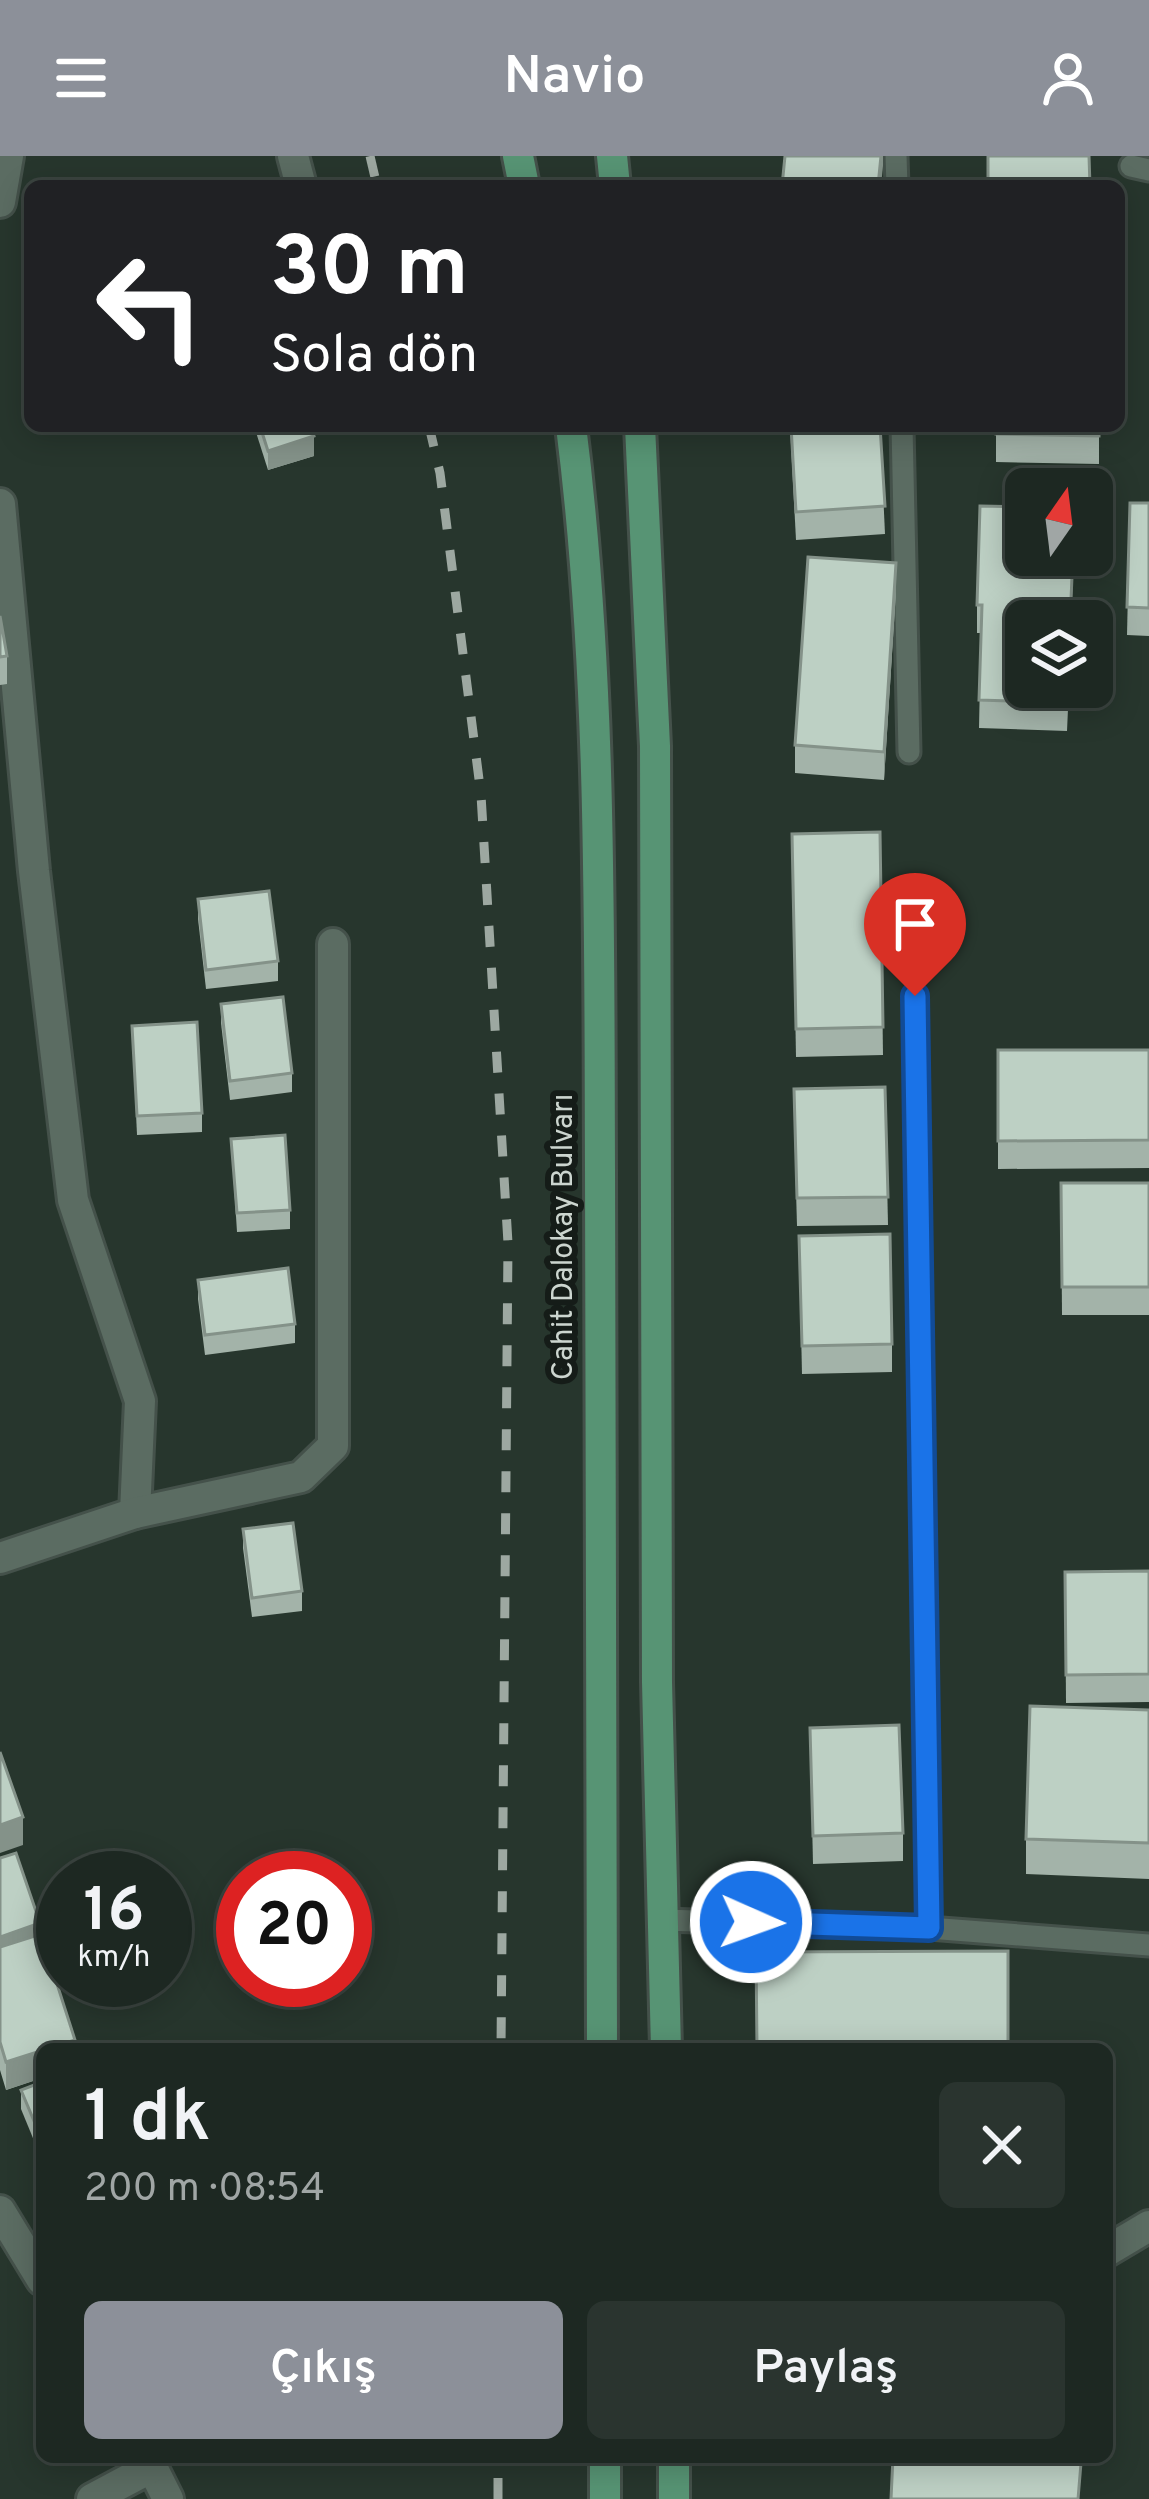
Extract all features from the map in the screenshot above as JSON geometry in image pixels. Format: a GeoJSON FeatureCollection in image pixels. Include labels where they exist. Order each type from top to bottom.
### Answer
{"type":"FeatureCollection","features":[{"type":"Feature","properties":{"kind":"main road","name":"Cahit Dalokay Bulvarı"},"geometry":{"type":"LineString","coordinates":[[572,432],[586,551],[594,728],[600,1062],[602,2043]]}},
{"type":"Feature","properties":{"kind":"main road"},"geometry":{"type":"LineString","coordinates":[[640,432],[655,746],[657,1682],[666,2043]]}},
{"type":"Feature","properties":{"kind":"main road"},"geometry":{"type":"LineString","coordinates":[[605,2463],[605,2499]]}},
{"type":"Feature","properties":{"kind":"main road"},"geometry":{"type":"LineString","coordinates":[[674,2463],[674,2499]]}},
{"type":"Feature","properties":{"kind":"street"},"geometry":{"type":"LineString","coordinates":[[0,202],[8,156]]}},
{"type":"Feature","properties":{"kind":"street"},"geometry":{"type":"LineString","coordinates":[[0,504],[9,722],[73,1200],[140,1401],[135,1513]]}},
{"type":"Feature","properties":{"kind":"street"},"geometry":{"type":"LineString","coordinates":[[0,1558],[135,1513],[301,1477],[333,1446],[333,944]]}},
{"type":"Feature","properties":{"kind":"street"},"geometry":{"type":"LineString","coordinates":[[0,2211],[36,2270]]}},
{"type":"Feature","properties":{"kind":"street"},"geometry":{"type":"LineString","coordinates":[[1113,2247],[1149,2226]]}},
{"type":"Feature","properties":{"kind":"street"},"geometry":{"type":"LineString","coordinates":[[92,2499],[147,2463]]}},
{"type":"Feature","properties":{"kind":"street"},"geometry":{"type":"LineString","coordinates":[[150,2463],[168,2499]]}},
{"type":"Feature","properties":{"kind":"lane"},"geometry":{"type":"LineString","coordinates":[[902,432],[909,752]]}},
{"type":"Feature","properties":{"kind":"lane"},"geometry":{"type":"LineString","coordinates":[[915,996],[929,1928]]}},
{"type":"Feature","properties":{"kind":"lane"},"geometry":{"type":"LineString","coordinates":[[662,1919],[929,1928],[1149,1945]]}},
{"type":"Feature","properties":{"kind":"building"},"geometry":{"type":"Polygon","coordinates":[[[785,156],[881,156],[879,180],[783,180],[785,156]]]}},
{"type":"Feature","properties":{"kind":"building"},"geometry":{"type":"Polygon","coordinates":[[[988,156],[1089,156],[1090,180],[988,180],[988,156]]]}},
{"type":"Feature","properties":{"kind":"building"},"geometry":{"type":"Polygon","coordinates":[[[262,432],[313,432],[314,436],[268,451],[262,432]]]}},
{"type":"Feature","properties":{"kind":"building"},"geometry":{"type":"Polygon","coordinates":[[[791,432],[880,432],[885,506],[796,512],[791,432]]]}},
{"type":"Feature","properties":{"kind":"building"},"geometry":{"type":"Polygon","coordinates":[[[1099,432],[1099,436],[996,434],[1099,432]]]}},
{"type":"Feature","properties":{"kind":"building"},"geometry":{"type":"Polygon","coordinates":[[[1130,503],[1149,503],[1149,608],[1127,607],[1130,503]]]}},
{"type":"Feature","properties":{"kind":"building"},"geometry":{"type":"Polygon","coordinates":[[[980,506],[1005,507],[1005,576],[1072,576],[1071,600],[1005,600],[1005,701],[979,700],[982,605],[977,605],[980,506]]]}},
{"type":"Feature","properties":{"kind":"building"},"geometry":{"type":"Polygon","coordinates":[[[808,557],[896,563],[884,752],[795,745],[808,557]]]}},
{"type":"Feature","properties":{"kind":"building"},"geometry":{"type":"Polygon","coordinates":[[[0,616],[7,656],[0,657],[0,616]]]}},
{"type":"Feature","properties":{"kind":"building"},"geometry":{"type":"Polygon","coordinates":[[[880,832],[883,1027],[796,1029],[792,834],[880,832]]]}},
{"type":"Feature","properties":{"kind":"building"},"geometry":{"type":"Polygon","coordinates":[[[269,891],[278,961],[206,970],[198,899],[269,891]]]}},
{"type":"Feature","properties":{"kind":"building"},"geometry":{"type":"Polygon","coordinates":[[[283,997],[292,1073],[230,1081],[221,1004],[283,997]]]}},
{"type":"Feature","properties":{"kind":"building"},"geometry":{"type":"Polygon","coordinates":[[[197,1022],[202,1113],[137,1116],[132,1026],[197,1022]]]}},
{"type":"Feature","properties":{"kind":"building"},"geometry":{"type":"Polygon","coordinates":[[[998,1050],[1149,1050],[1149,1140],[998,1141],[998,1050]]]}},
{"type":"Feature","properties":{"kind":"building"},"geometry":{"type":"Polygon","coordinates":[[[885,1087],[888,1197],[797,1198],[794,1089],[885,1087]]]}},
{"type":"Feature","properties":{"kind":"building"},"geometry":{"type":"Polygon","coordinates":[[[285,1135],[290,1210],[237,1213],[231,1139],[285,1135]]]}},
{"type":"Feature","properties":{"kind":"building"},"geometry":{"type":"Polygon","coordinates":[[[1061,1183],[1149,1183],[1149,1287],[1062,1287],[1061,1183]]]}},
{"type":"Feature","properties":{"kind":"building"},"geometry":{"type":"Polygon","coordinates":[[[890,1234],[892,1344],[802,1346],[799,1236],[890,1234]]]}},
{"type":"Feature","properties":{"kind":"building"},"geometry":{"type":"Polygon","coordinates":[[[288,1268],[295,1324],[205,1335],[198,1280],[288,1268]]]}},
{"type":"Feature","properties":{"kind":"building"},"geometry":{"type":"Polygon","coordinates":[[[293,1523],[302,1591],[252,1598],[243,1529],[293,1523]]]}},
{"type":"Feature","properties":{"kind":"building"},"geometry":{"type":"Polygon","coordinates":[[[1149,1571],[1149,1674],[1066,1675],[1065,1572],[1149,1571]]]}},
{"type":"Feature","properties":{"kind":"building"},"geometry":{"type":"Polygon","coordinates":[[[1030,1706],[1149,1710],[1149,1843],[1026,1839],[1030,1706]]]}},
{"type":"Feature","properties":{"kind":"building"},"geometry":{"type":"Polygon","coordinates":[[[899,1725],[903,1833],[813,1836],[810,1728],[899,1725]]]}},
{"type":"Feature","properties":{"kind":"building"},"geometry":{"type":"Polygon","coordinates":[[[0,1752],[23,1817],[0,1825],[0,1752]]]}},
{"type":"Feature","properties":{"kind":"building"},"geometry":{"type":"Polygon","coordinates":[[[16,1853],[36,1924],[0,1937],[0,1858],[16,1853]]]}},
{"type":"Feature","properties":{"kind":"building"},"geometry":{"type":"Polygon","coordinates":[[[36,1936],[36,2007],[64,2007],[75,2040],[36,2043],[36,2052],[6,2062],[0,2042],[0,1947],[36,1936]]]}},
{"type":"Feature","properties":{"kind":"building"},"geometry":{"type":"Polygon","coordinates":[[[1008,1951],[1008,2043],[757,2043],[756,1952],[1008,1951]]]}},
{"type":"Feature","properties":{"kind":"building"},"geometry":{"type":"Polygon","coordinates":[[[36,2084],[36,2126],[21,2090],[36,2084]]]}},
{"type":"Feature","properties":{"kind":"building"},"geometry":{"type":"Polygon","coordinates":[[[893,2463],[1081,2463],[1078,2499],[891,2499],[893,2463]]]}},
{"type":"Feature","properties":{"kind":"railway"},"geometry":{"type":"LineString","coordinates":[[370,156],[376,180]]}},
{"type":"Feature","properties":{"kind":"railway"},"geometry":{"type":"LineString","coordinates":[[430,432],[440,473],[481,795],[508,1243],[501,2043]]}},
{"type":"Feature","properties":{"kind":"railway"},"geometry":{"type":"LineString","coordinates":[[498,2463],[498,2499]]}},
{"type":"Feature","properties":{"kind":"route"},"geometry":{"type":"LineString","coordinates":[[751,1922],[929,1928],[915,996]]}}]}
